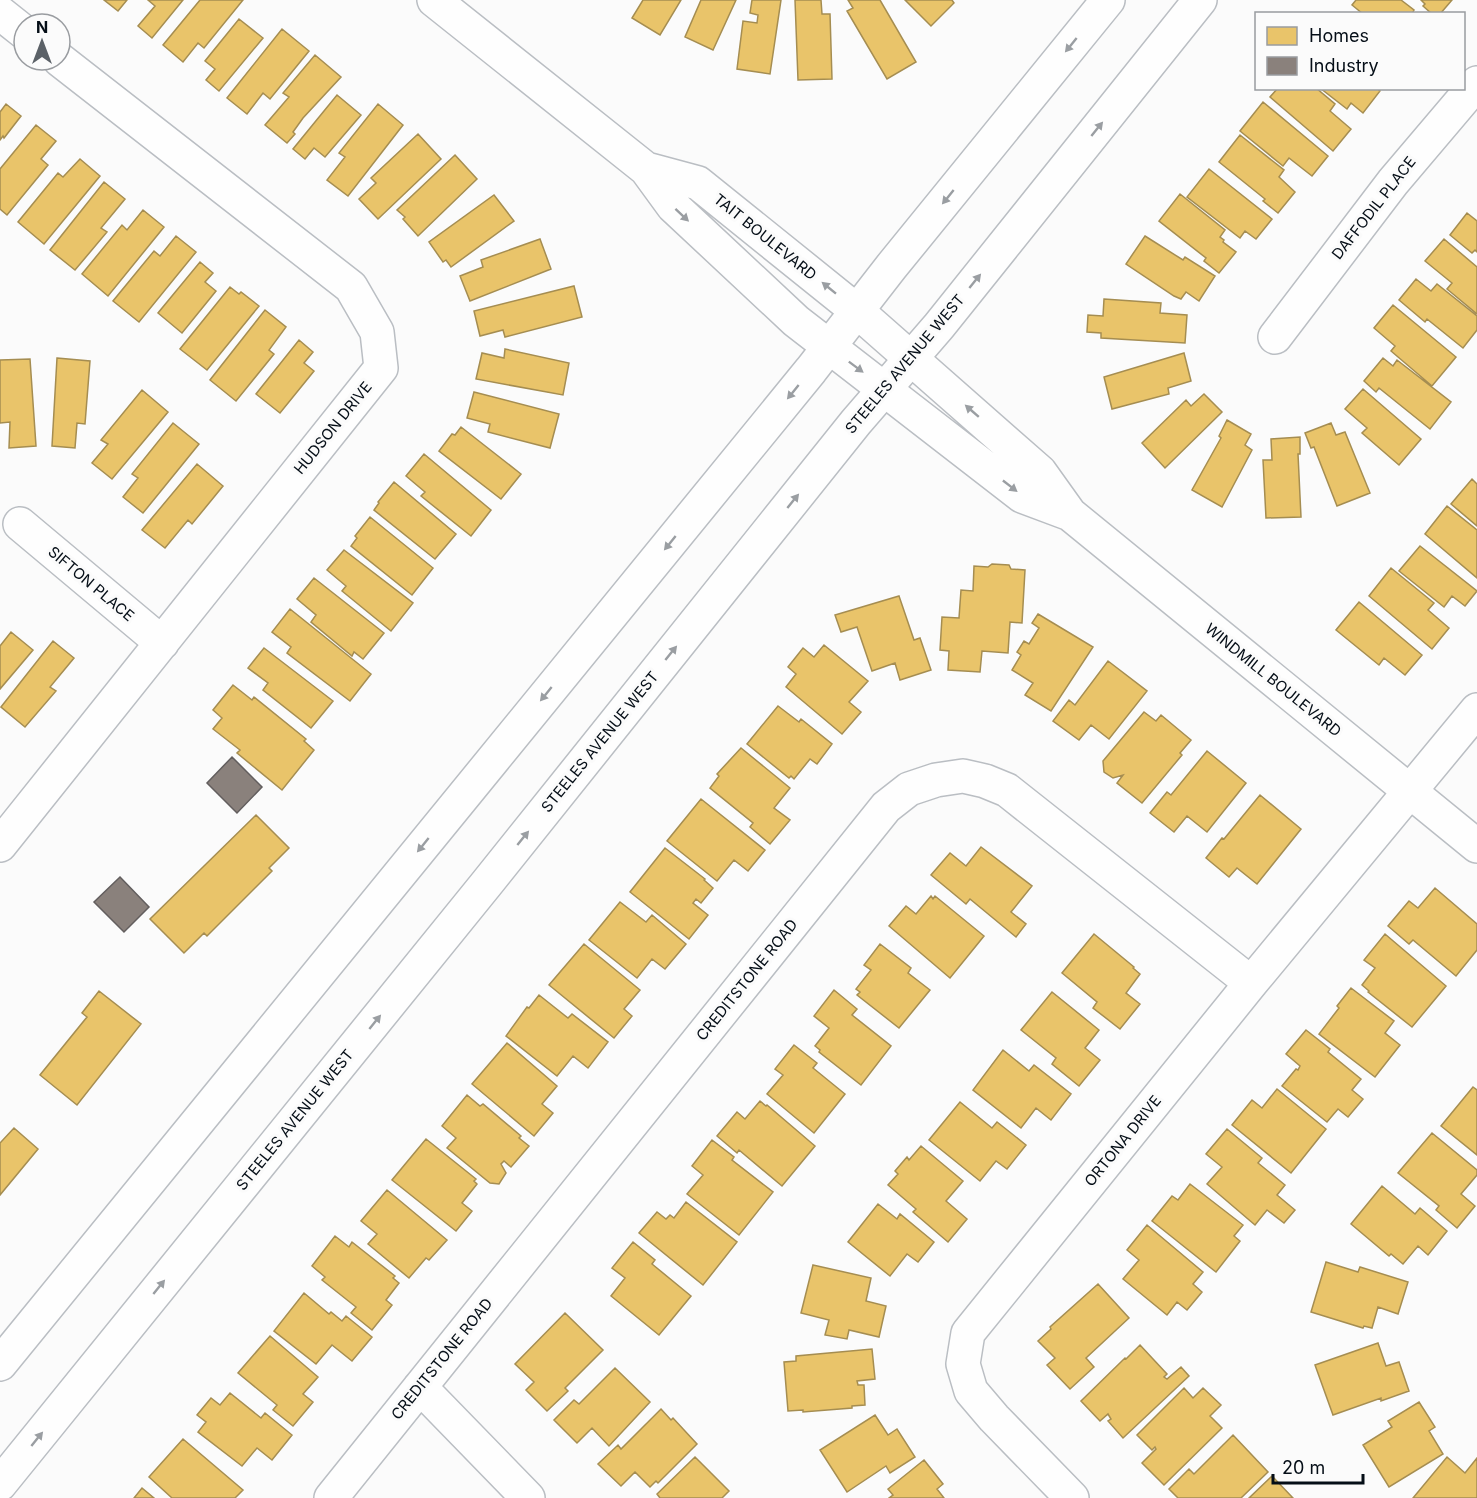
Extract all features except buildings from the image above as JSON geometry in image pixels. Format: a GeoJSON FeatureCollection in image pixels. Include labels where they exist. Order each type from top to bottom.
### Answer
{"type":"FeatureCollection","features":[{"type":"Feature","properties":{"kind":"street","name":"TAIT BOULEVARD"},"geometry":{"type":"LineString","coordinates":[[434,0],[646,169],[673,206],[793,318]]}},
{"type":"Feature","properties":{"kind":"street"},"geometry":{"type":"LineString","coordinates":[[0,1364],[830,347],[866,318],[1108,0]]}},
{"type":"Feature","properties":{"kind":"street","name":"STEELES AVENUE WEST"},"geometry":{"type":"LineString","coordinates":[[0,1485],[1200,0]]}},
{"type":"Feature","properties":{"kind":"street"},"geometry":{"type":"LineString","coordinates":[[0,13],[12,22]]}},
{"type":"Feature","properties":{"kind":"street","name":"HUDSON DRIVE"},"geometry":{"type":"LineString","coordinates":[[0,845],[381,368],[377,332],[351,287],[72,69]]}},
{"type":"Feature","properties":{"kind":"street","name":"DAFFODIL PLACE"},"geometry":{"type":"LineString","coordinates":[[1275,337],[1393,182],[1477,83]]}},
{"type":"Feature","properties":{"kind":"street","name":"TAIT BOULEVARD"},"geometry":{"type":"LineString","coordinates":[[646,169],[698,183],[866,318]]}},
{"type":"Feature","properties":{"kind":"street","name":"WINDMILL BOULEVARD"},"geometry":{"type":"LineString","coordinates":[[793,318],[1022,496],[1070,514]]}},
{"type":"Feature","properties":{"kind":"street","name":"WINDMILL BOULEVARD"},"geometry":{"type":"LineString","coordinates":[[866,318],[1040,472],[1070,514],[1477,846]]}},
{"type":"Feature","properties":{"kind":"street","name":"SIFTON PLACE"},"geometry":{"type":"LineString","coordinates":[[20,524],[162,643]]}},
{"type":"Feature","properties":{"kind":"street"},"geometry":{"type":"LineString","coordinates":[[1411,792],[1477,710]]}},
{"type":"Feature","properties":{"kind":"street","name":"CREDITSTONE ROAD"},"geometry":{"type":"LineString","coordinates":[[331,1498],[886,807],[909,789],[936,780],[963,776],[985,781],[1007,790],[1251,983]]}},
{"type":"Feature","properties":{"kind":"street","name":"ORTONA DRIVE"},"geometry":{"type":"LineString","coordinates":[[1072,1498],[993,1418],[971,1391],[963,1364],[968,1333],[1251,983],[1411,792]]}},
{"type":"Feature","properties":{"kind":"street"},"geometry":{"type":"LineString","coordinates":[[420,1387],[528,1498]]}}]}
